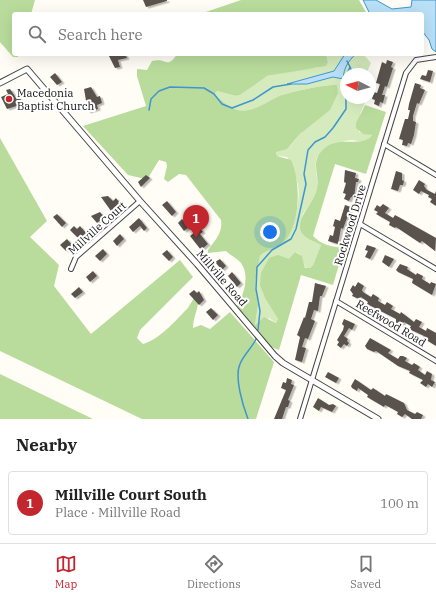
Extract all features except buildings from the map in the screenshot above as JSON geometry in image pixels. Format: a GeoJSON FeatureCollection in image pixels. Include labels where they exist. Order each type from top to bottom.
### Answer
{"type":"FeatureCollection","features":[{"type":"Feature","properties":{"kind":"street","name":"Rockwood Drive"},"geometry":{"type":"LineString","coordinates":[[300,419],[407,68],[420,58],[436,57]]}},
{"type":"Feature","properties":{"kind":"street","name":"Millville Road"},"geometry":{"type":"LineString","coordinates":[[0,83],[27,69],[275,356],[283,363],[378,419]]}},
{"type":"Feature","properties":{"kind":"street"},"geometry":{"type":"LineString","coordinates":[[384,144],[436,175]]}},
{"type":"Feature","properties":{"kind":"street","name":"Millville Court"},"geometry":{"type":"LineString","coordinates":[[71,269],[76,257],[140,201]]}},
{"type":"Feature","properties":{"kind":"street"},"geometry":{"type":"LineString","coordinates":[[360,224],[436,269]]}},
{"type":"Feature","properties":{"kind":"street","name":"Reefwood Road"},"geometry":{"type":"LineString","coordinates":[[336,301],[436,361]]}},
{"type":"Feature","properties":{"kind":"green space"},"geometry":{"type":"Polygon","coordinates":[[[0,0],[35,0],[32,12],[12,12],[12,56],[0,42],[0,0]]]}},
{"type":"Feature","properties":{"kind":"green space"},"geometry":{"type":"Polygon","coordinates":[[[241,0],[359,0],[366,12],[206,12],[241,0]]]}},
{"type":"Feature","properties":{"kind":"green space"},"geometry":{"type":"Polygon","coordinates":[[[176,56],[326,56],[328,62],[326,66],[267,76],[240,95],[236,96],[217,91],[214,95],[229,106],[244,111],[291,92],[337,85],[338,93],[330,110],[300,134],[287,149],[276,152],[277,156],[291,160],[297,179],[298,202],[294,225],[290,235],[279,247],[265,252],[260,256],[255,283],[258,305],[255,325],[264,317],[276,323],[278,319],[265,298],[260,285],[261,273],[269,258],[278,255],[289,259],[295,252],[302,256],[305,268],[310,268],[313,265],[321,245],[306,237],[300,228],[300,223],[304,214],[316,192],[316,163],[320,153],[332,144],[338,142],[363,141],[372,135],[363,134],[356,128],[356,123],[365,105],[386,112],[366,174],[335,164],[313,236],[330,246],[342,248],[343,251],[333,285],[301,275],[279,350],[271,347],[237,306],[244,291],[246,279],[244,268],[241,263],[226,251],[208,253],[208,250],[220,233],[221,220],[186,175],[179,174],[168,182],[164,179],[167,166],[166,162],[159,160],[148,178],[128,175],[83,126],[146,106],[137,76],[137,69],[147,70],[152,61],[161,60],[169,62],[176,56]]]}},
{"type":"Feature","properties":{"kind":"green space"},"geometry":{"type":"Polygon","coordinates":[[[326,56],[344,56],[334,71],[289,84],[307,84],[333,77],[340,78],[340,104],[364,104],[360,114],[359,132],[372,135],[366,140],[362,141],[349,140],[342,142],[317,157],[317,188],[312,201],[303,214],[300,227],[321,245],[313,265],[310,268],[306,268],[300,254],[298,253],[295,252],[290,259],[285,259],[263,293],[278,319],[276,323],[269,318],[255,326],[258,305],[255,283],[260,256],[284,243],[293,224],[299,192],[295,175],[287,157],[277,156],[276,151],[290,146],[310,125],[337,85],[290,92],[244,111],[231,108],[214,95],[217,91],[236,96],[240,95],[263,77],[307,68],[317,68],[328,62],[326,56]]]}},
{"type":"Feature","properties":{"kind":"green space"},"geometry":{"type":"Polygon","coordinates":[[[355,56],[365,56],[371,63],[369,68],[345,68],[351,58],[355,56]]]}},
{"type":"Feature","properties":{"kind":"green space"},"geometry":{"type":"Polygon","coordinates":[[[0,138],[47,221],[30,237],[59,265],[54,286],[91,334],[180,260],[193,277],[140,330],[137,338],[143,344],[155,339],[187,309],[198,295],[198,304],[193,328],[201,325],[210,329],[230,312],[274,362],[256,419],[142,419],[0,351],[0,138]]]}},
{"type":"Feature","properties":{"kind":"green space"},"geometry":{"type":"Polygon","coordinates":[[[0,374],[93,419],[0,419],[0,374]]]}},
{"type":"Feature","properties":{"kind":"water"},"geometry":{"type":"Polygon","coordinates":[[[363,0],[376,0],[392,9],[411,7],[412,0],[436,0],[436,52],[432,49],[429,40],[424,34],[424,12],[369,12],[363,0]]]}},
{"type":"Feature","properties":{"kind":"water"},"geometry":{"type":"Polygon","coordinates":[[[344,56],[354,56],[346,68],[340,68],[340,78],[333,77],[307,84],[287,84],[334,71],[344,56]]]}},
{"type":"Feature","properties":{"kind":"waterway"},"geometry":{"type":"LineString","coordinates":[[347,61],[350,68]]}},
{"type":"Feature","properties":{"kind":"waterway"},"geometry":{"type":"LineString","coordinates":[[149,110],[151,99],[159,91],[170,87],[204,88],[214,94],[222,104],[232,108],[253,100],[273,87],[291,84]]}},
{"type":"Feature","properties":{"kind":"waterway"},"geometry":{"type":"LineString","coordinates":[[258,330],[260,311],[256,289],[257,267],[272,250],[291,239],[296,229],[306,184],[304,174],[308,150],[315,142],[325,137],[333,128],[346,109],[346,104]]}},
{"type":"Feature","properties":{"kind":"waterway"},"geometry":{"type":"LineString","coordinates":[[248,419],[240,392],[238,370],[242,360],[257,337]]}},
{"type":"Feature","properties":{"kind":"place","name":"Macedonia Baptist Church"},"geometry":{"type":"Point","coordinates":[9,99]}},
{"type":"Feature","properties":{"kind":"place","name":"Millville Court South"},"geometry":{"type":"Point","coordinates":[196,238]}}]}
